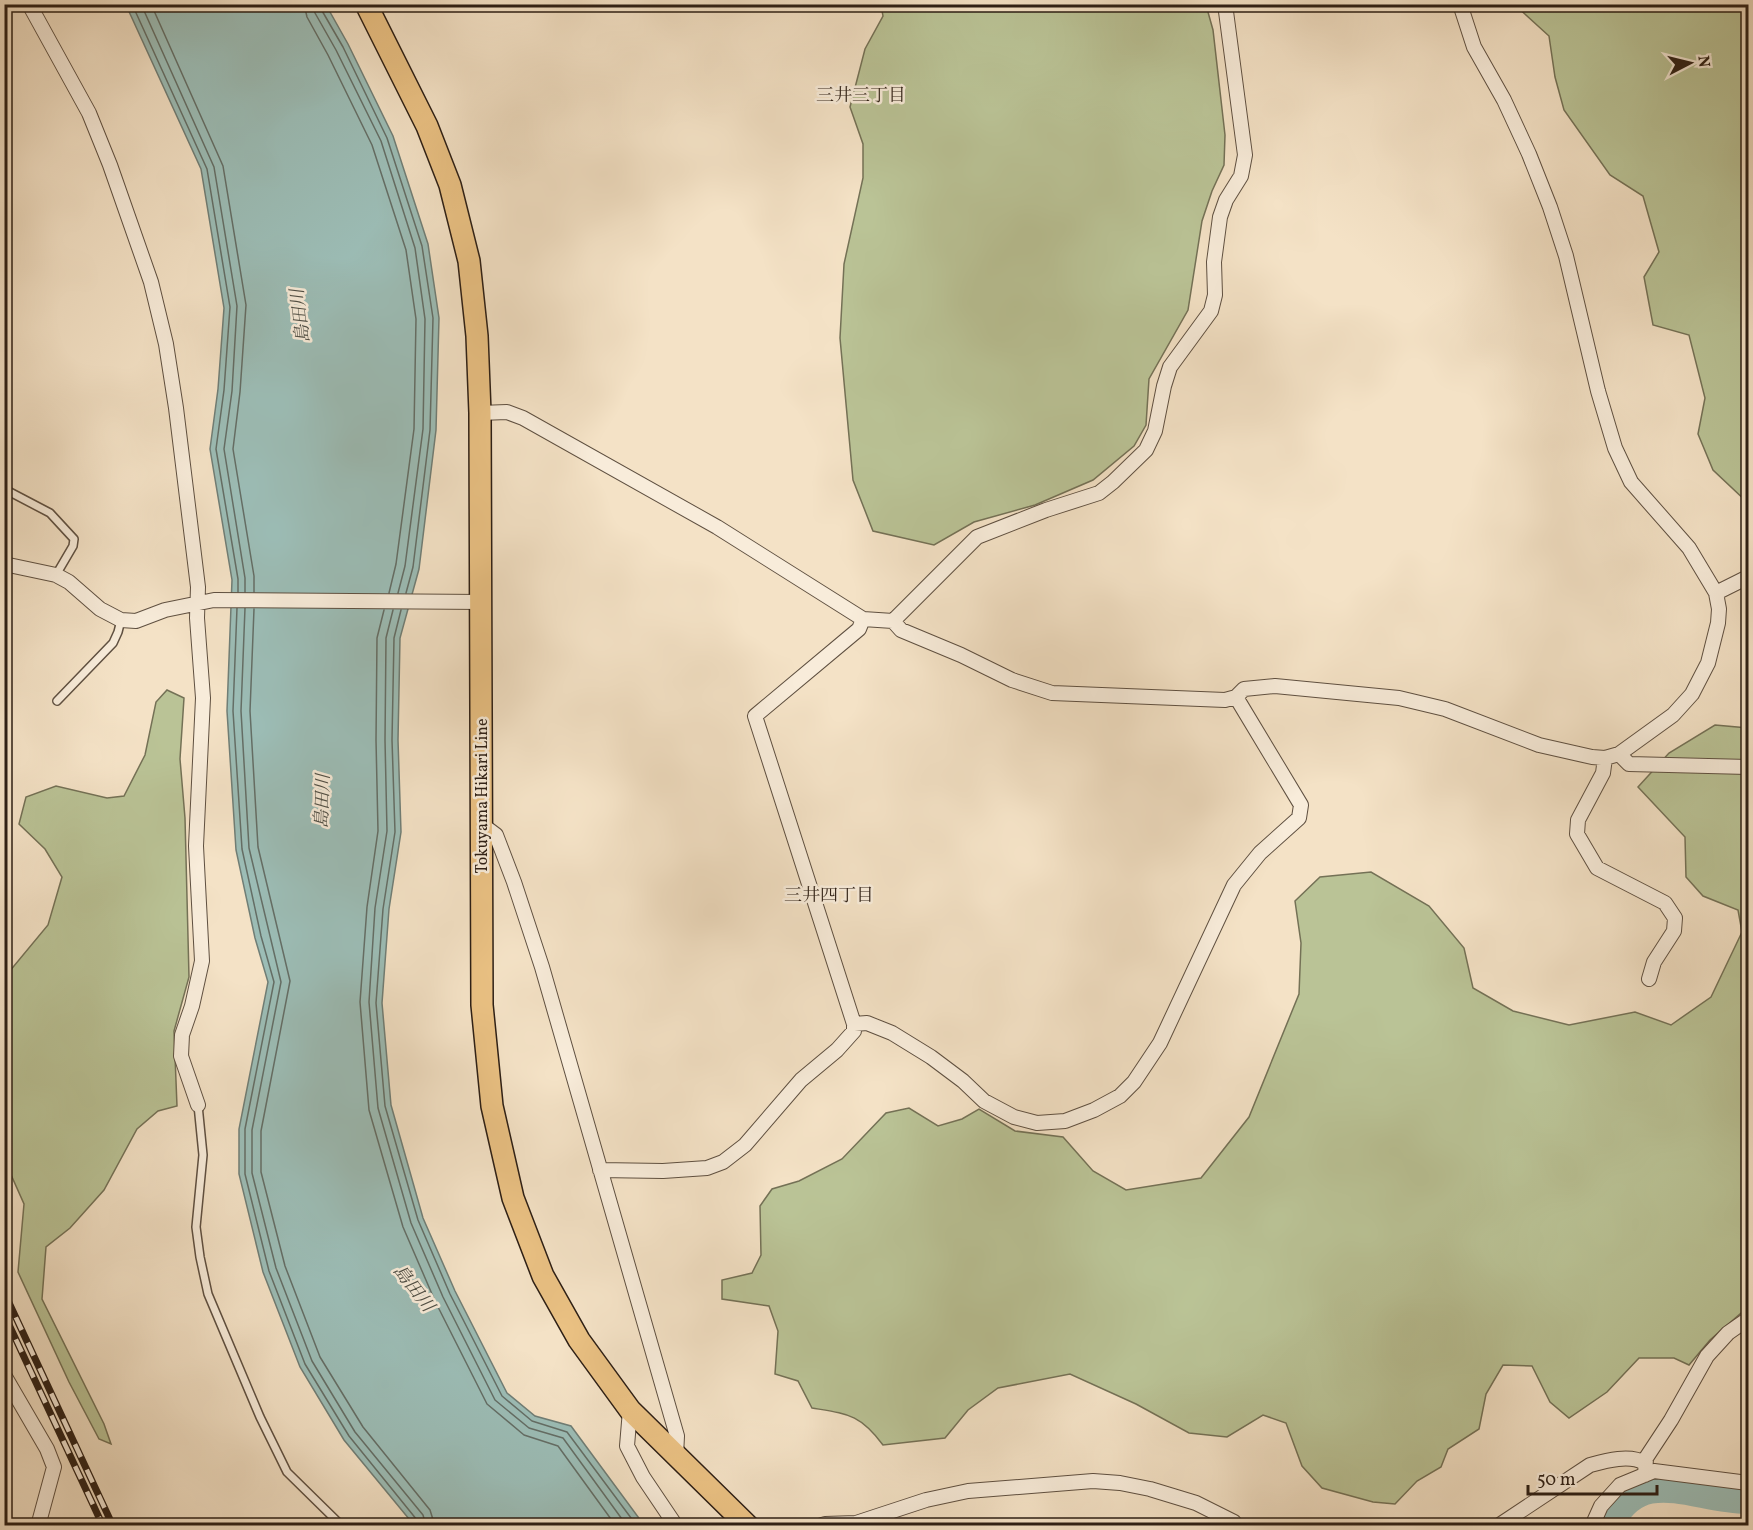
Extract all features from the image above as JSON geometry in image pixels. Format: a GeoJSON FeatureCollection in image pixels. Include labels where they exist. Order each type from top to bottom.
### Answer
{"type":"FeatureCollection","features":[{"type":"Feature","properties":{"kind":"main road","name":"Tokuyama Hikari Line"},"geometry":{"type":"LineString","coordinates":[[366,4],[427,126],[450,185],[469,261],[477,336],[480,413],[482,1005],[492,1106],[513,1198],[543,1276],[579,1340],[630,1410],[748,1526]]}},
{"type":"Feature","properties":{"kind":"street"},"geometry":{"type":"LineString","coordinates":[[29,4],[89,113],[110,165],[151,282],[166,344],[176,408],[196,576],[203,723],[196,846],[202,961],[192,1006],[182,1035],[181,1056],[198,1105]]}},
{"type":"Feature","properties":{"kind":"street"},"geometry":{"type":"LineString","coordinates":[[893,621],[977,537],[1046,510],[1099,493],[1146,450],[1155,431],[1170,368],[1211,311],[1215,295],[1214,262],[1220,218],[1226,200],[1241,176],[1245,155],[1225,4]]}},
{"type":"Feature","properties":{"kind":"street"},"geometry":{"type":"LineString","coordinates":[[1460,4],[1473,47],[1504,100],[1550,207],[1566,256],[1598,391],[1615,448],[1631,482],[1689,548],[1716,593],[1719,609],[1718,624],[1708,663],[1692,694],[1673,715],[1612,756],[1578,820],[1577,834],[1597,868],[1665,903],[1675,918],[1674,931],[1654,962],[1649,979]]}},
{"type":"Feature","properties":{"kind":"street"},"geometry":{"type":"LineString","coordinates":[[480,413],[507,412],[523,418],[717,527],[863,619],[893,621],[901,630],[960,654],[1012,680],[1052,693],[1225,699],[1236,696],[1244,689],[1275,686],[1399,698],[1445,709],[1539,745],[1592,757],[1612,756],[1629,764],[1749,767]]}},
{"type":"Feature","properties":{"kind":"street"},"geometry":{"type":"LineString","coordinates":[[4,564],[56,575],[69,582],[100,609],[121,620],[136,621],[198,602],[214,600],[482,603]]}},
{"type":"Feature","properties":{"kind":"street"},"geometry":{"type":"LineString","coordinates":[[1716,593],[1749,577]]}},
{"type":"Feature","properties":{"kind":"street"},"geometry":{"type":"LineString","coordinates":[[600,1170],[663,1171],[707,1168],[723,1162],[745,1145],[801,1080],[837,1050],[854,1031],[854,1024],[755,716],[859,629],[863,619]]}},
{"type":"Feature","properties":{"kind":"street"},"geometry":{"type":"LineString","coordinates":[[854,1024],[867,1023],[892,1034],[947,1069],[984,1101],[1014,1117],[1037,1123],[1065,1121],[1094,1110],[1120,1096],[1134,1082],[1160,1043],[1181,1003],[1204,946],[1234,885],[1260,853],[1299,818],[1301,805],[1236,696]]}},
{"type":"Feature","properties":{"kind":"street"},"geometry":{"type":"LineString","coordinates":[[480,823],[496,835],[542,967],[678,1436],[676,1455]]}},
{"type":"Feature","properties":{"kind":"street"},"geometry":{"type":"LineString","coordinates":[[1645,1469],[1646,1458],[1671,1420],[1707,1356],[1728,1333],[1749,1319]]}},
{"type":"Feature","properties":{"kind":"street"},"geometry":{"type":"LineString","coordinates":[[4,1375],[47,1449],[54,1467],[38,1526]]}},
{"type":"Feature","properties":{"kind":"street"},"geometry":{"type":"LineString","coordinates":[[630,1410],[627,1446],[643,1477],[676,1526]]}},
{"type":"Feature","properties":{"kind":"street"},"geometry":{"type":"LineString","coordinates":[[1498,1526],[1590,1465],[1605,1461],[1638,1459],[1645,1469],[1654,1471],[1749,1483]]}},
{"type":"Feature","properties":{"kind":"street"},"geometry":{"type":"LineString","coordinates":[[1592,1526],[1601,1506],[1620,1485],[1645,1469]]}},
{"type":"Feature","properties":{"kind":"street"},"geometry":{"type":"LineString","coordinates":[[819,1526],[856,1523],[926,1500],[968,1491],[1093,1481],[1150,1489],[1196,1503],[1237,1526]]}},
{"type":"Feature","properties":{"kind":"lane"},"geometry":{"type":"LineString","coordinates":[[8,490],[50,513],[74,539],[73,546],[56,575]]}},
{"type":"Feature","properties":{"kind":"lane"},"geometry":{"type":"LineString","coordinates":[[57,701],[112,643],[121,620]]}},
{"type":"Feature","properties":{"kind":"lane"},"geometry":{"type":"LineString","coordinates":[[198,1105],[203,1155],[196,1227],[208,1294],[260,1417],[287,1472],[342,1526]]}},
{"type":"Feature","properties":{"kind":"green space"},"geometry":{"type":"Polygon","coordinates":[[[881,5],[1206,5],[1213,30],[1225,135],[1224,165],[1202,221],[1188,310],[1149,379],[1146,425],[1134,446],[1093,480],[1035,505],[974,522],[934,545],[873,531],[853,480],[840,338],[844,264],[863,178],[863,144],[850,107],[865,49],[883,16],[881,5]]]}},
{"type":"Feature","properties":{"kind":"green space"},"geometry":{"type":"Polygon","coordinates":[[[1515,5],[1748,5],[1748,503],[1713,470],[1698,434],[1705,398],[1689,335],[1653,325],[1644,277],[1659,252],[1643,196],[1610,175],[1564,110],[1555,77],[1549,36],[1515,5]]]}},
{"type":"Feature","properties":{"kind":"green space"},"geometry":{"type":"Polygon","coordinates":[[[167,690],[184,698],[180,759],[185,818],[189,977],[174,1031],[177,1106],[158,1111],[137,1129],[104,1190],[70,1228],[46,1247],[42,1299],[104,1424],[111,1444],[99,1439],[69,1382],[18,1272],[24,1204],[4,1159],[4,978],[48,925],[62,877],[45,849],[19,824],[26,797],[56,786],[107,798],[124,796],[145,755],[156,702],[167,690]]]}},
{"type":"Feature","properties":{"kind":"green space"},"geometry":{"type":"Polygon","coordinates":[[[1715,725],[1748,728],[1748,1307],[1710,1340],[1689,1365],[1674,1358],[1639,1358],[1607,1392],[1569,1418],[1550,1402],[1532,1366],[1503,1365],[1486,1394],[1479,1429],[1448,1449],[1441,1467],[1417,1481],[1395,1504],[1373,1502],[1322,1488],[1302,1466],[1286,1423],[1263,1415],[1227,1437],[1189,1433],[1136,1404],[1070,1374],[998,1388],[968,1410],[945,1438],[883,1445],[860,1421],[844,1414],[812,1408],[798,1381],[775,1374],[778,1331],[769,1306],[722,1299],[722,1280],[752,1273],[761,1255],[760,1206],[772,1189],[799,1181],[842,1159],[886,1113],[909,1108],[938,1126],[962,1119],[979,1109],[1015,1131],[1063,1137],[1093,1171],[1126,1190],[1201,1178],[1249,1117],[1299,994],[1301,943],[1295,901],[1320,877],[1371,872],[1429,906],[1464,948],[1473,988],[1513,1011],[1569,1025],[1635,1012],[1671,1025],[1711,997],[1742,932],[1738,910],[1703,896],[1686,877],[1685,837],[1638,787],[1669,753],[1715,725]]]}},
{"type":"Feature","properties":{"kind":"water","name":"島田川"},"geometry":{"type":"Polygon","coordinates":[[[126,5],[326,5],[348,44],[393,136],[428,244],[439,318],[436,430],[419,569],[400,638],[398,740],[401,832],[389,909],[382,1003],[391,1105],[423,1218],[455,1291],[507,1393],[535,1416],[571,1426],[644,1525],[414,1525],[344,1440],[300,1367],[263,1272],[239,1174],[239,1129],[268,982],[255,938],[236,850],[227,711],[232,580],[210,449],[218,389],[224,308],[201,169],[126,5]]]}},
{"type":"Feature","properties":{"kind":"waterway"},"geometry":{"type":"LineString","coordinates":[[1607,1526],[1620,1505],[1635,1493],[1652,1488],[1670,1487],[1728,1497],[1748,1498]]}},
{"type":"Feature","properties":{"kind":"railway"},"geometry":{"type":"LineString","coordinates":[[4,1292],[113,1526]]}},
{"type":"Feature","properties":{"kind":"railway"},"geometry":{"type":"LineString","coordinates":[[4,1314],[103,1526]]}},
{"type":"Feature","properties":{"kind":"district","name":"三井三丁目"},"geometry":{"type":"Point","coordinates":[861,95]}},
{"type":"Feature","properties":{"kind":"district","name":"三井四丁目"},"geometry":{"type":"Point","coordinates":[829,895]}}]}
